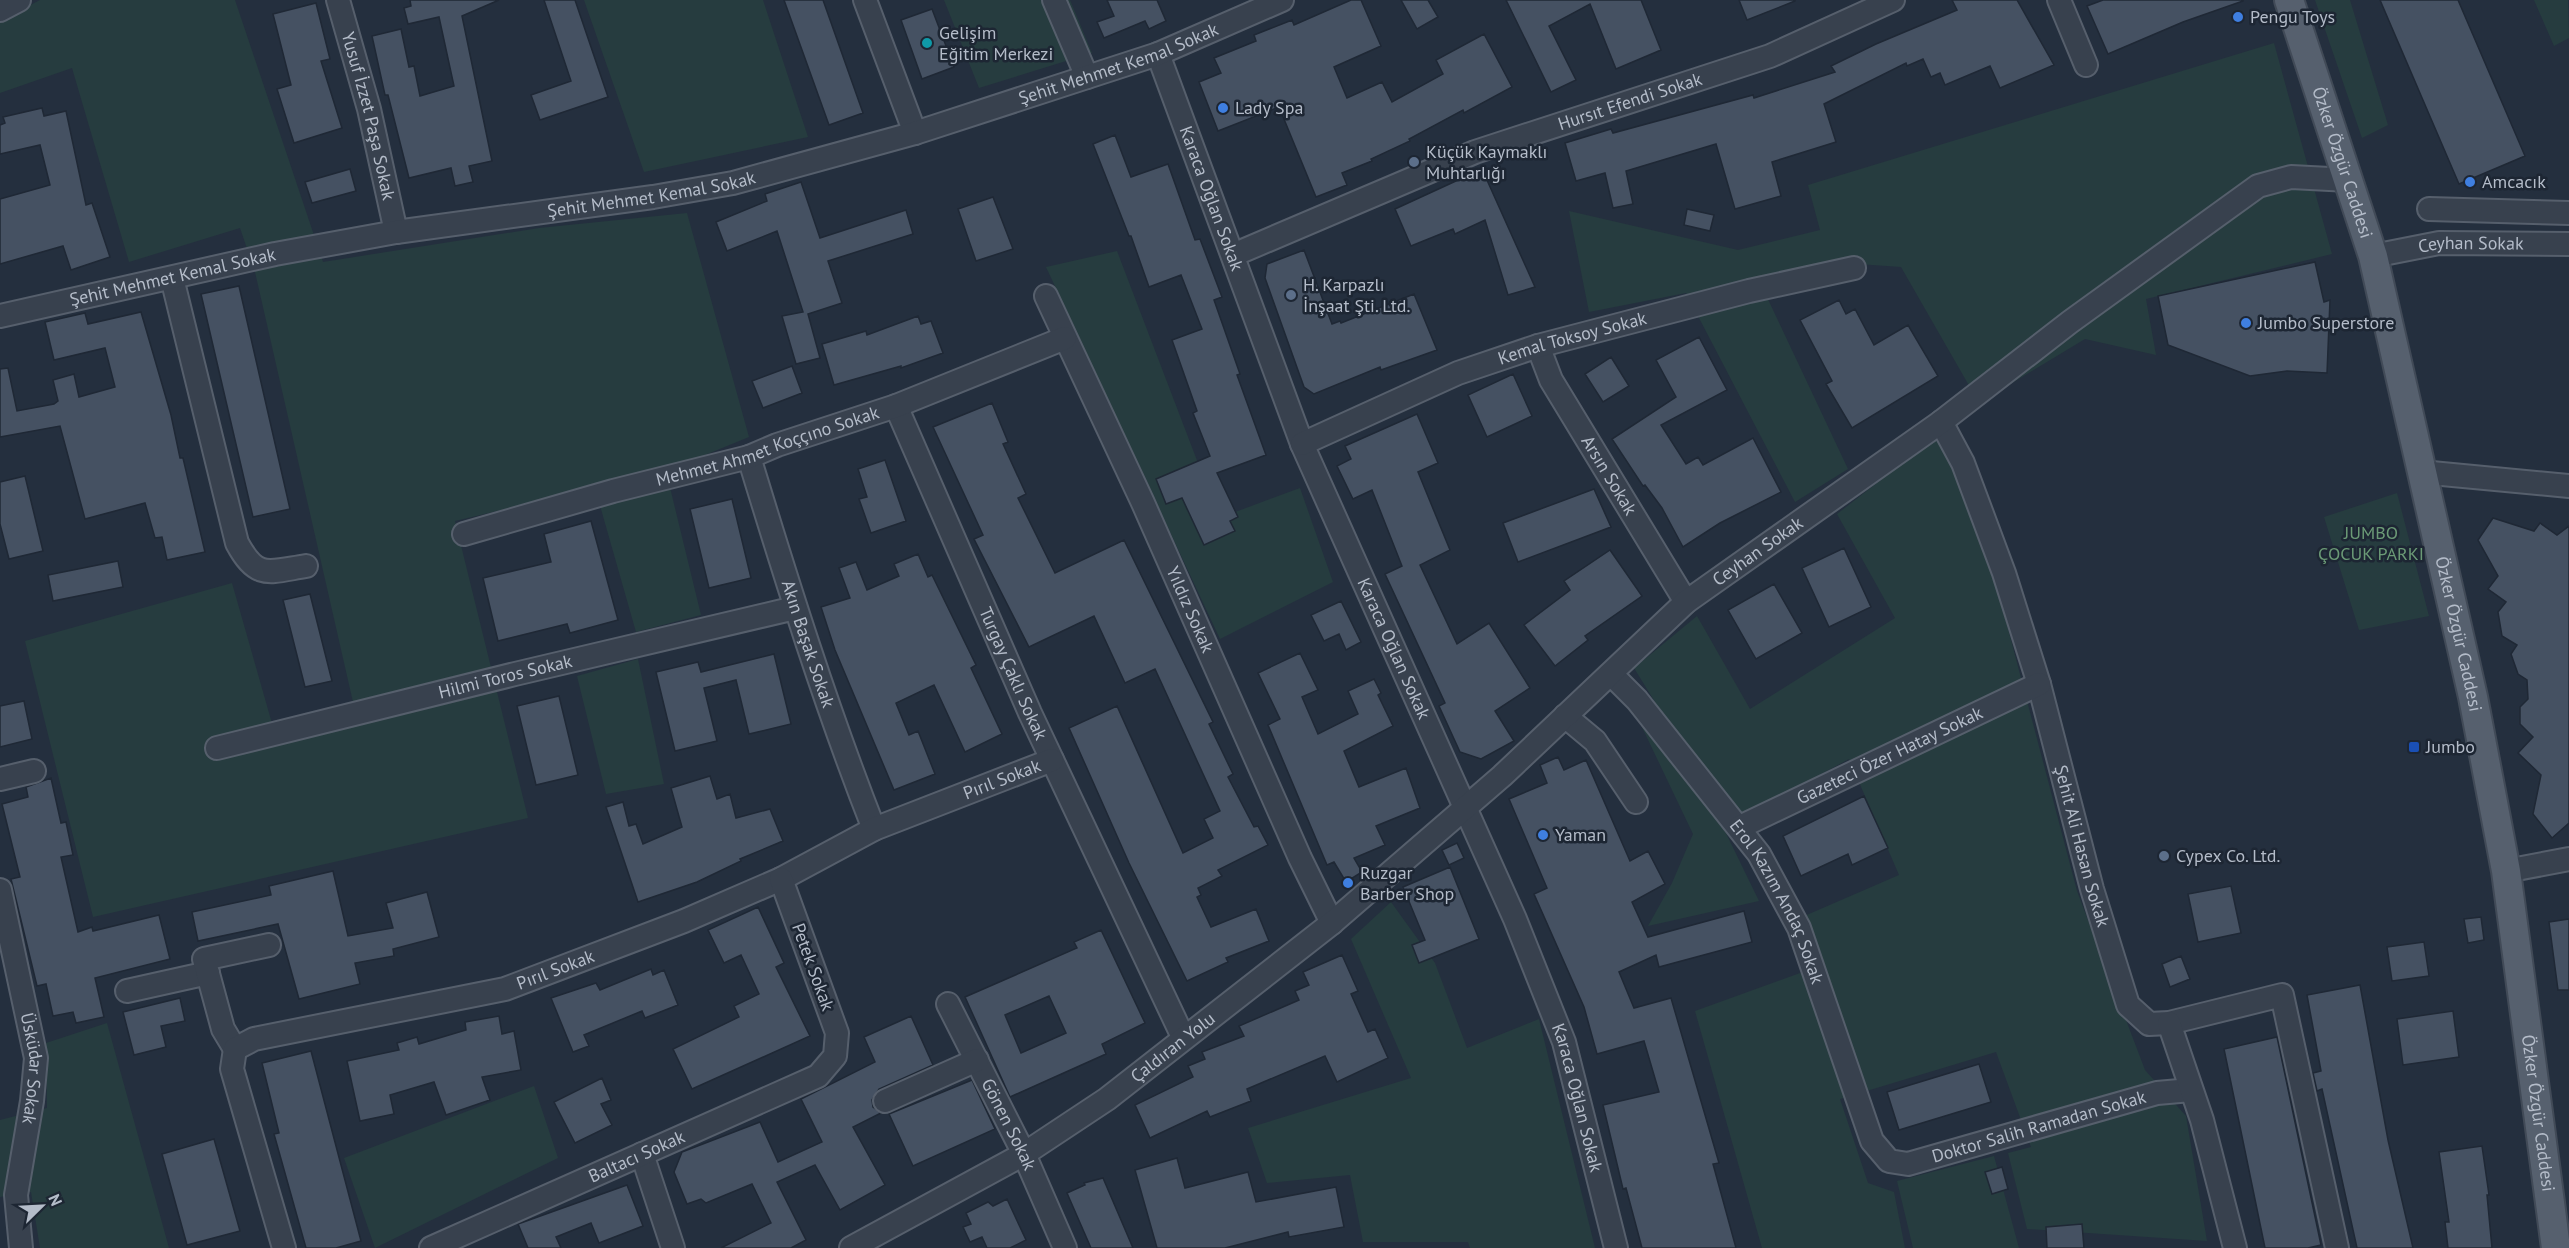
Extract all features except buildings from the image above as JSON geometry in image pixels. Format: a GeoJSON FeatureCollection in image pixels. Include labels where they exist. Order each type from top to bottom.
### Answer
{"type":"FeatureCollection","features":[{"type":"Feature","properties":{"kind":"main road","name":"Özker Özgür Caddesi"},"geometry":{"type":"LineString","coordinates":[[2289,0],[2373,256],[2473,697],[2506,871],[2556,1248]]}},
{"type":"Feature","properties":{"kind":"street"},"geometry":{"type":"LineString","coordinates":[[0,10],[19,0]]}},
{"type":"Feature","properties":{"kind":"street","name":"Yusuf İzzet Paşa Sokak"},"geometry":{"type":"LineString","coordinates":[[338,0],[369,109],[396,232]]}},
{"type":"Feature","properties":{"kind":"street"},"geometry":{"type":"LineString","coordinates":[[865,0],[915,133]]}},
{"type":"Feature","properties":{"kind":"street"},"geometry":{"type":"LineString","coordinates":[[1054,0],[1087,77]]}},
{"type":"Feature","properties":{"kind":"street","name":"Hursıt Efendi Sokak"},"geometry":{"type":"LineString","coordinates":[[1233,255],[1475,152],[1770,56],[1893,0]]}},
{"type":"Feature","properties":{"kind":"street"},"geometry":{"type":"LineString","coordinates":[[2059,0],[2086,65]]}},
{"type":"Feature","properties":{"kind":"street","name":"Şehit Mehmet Kemal Sokak"},"geometry":{"type":"LineString","coordinates":[[0,315],[275,254],[396,232],[653,197],[733,183],[915,133],[1158,54],[1268,3]]}},
{"type":"Feature","properties":{"kind":"street","name":"Karaca Oğlan Sokak"},"geometry":{"type":"LineString","coordinates":[[1158,54],[1302,444],[1515,919],[1564,1042],[1616,1248]]}},
{"type":"Feature","properties":{"kind":"street","name":"Ceyhan Sokak"},"geometry":{"type":"LineString","coordinates":[[1464,807],[1502,776],[1686,602],[1941,422],[2070,321],[2258,186],[2291,177],[2349,180]]}},
{"type":"Feature","properties":{"kind":"street"},"geometry":{"type":"LineString","coordinates":[[2429,209],[2569,213]]}},
{"type":"Feature","properties":{"kind":"street","name":"Ceyhan Sokak"},"geometry":{"type":"LineString","coordinates":[[2373,256],[2439,243],[2569,244]]}},
{"type":"Feature","properties":{"kind":"street","name":"Kemal Toksoy Sokak"},"geometry":{"type":"LineString","coordinates":[[1302,444],[1458,373],[1538,346],[1749,291],[1854,268]]}},
{"type":"Feature","properties":{"kind":"street"},"geometry":{"type":"LineString","coordinates":[[172,278],[237,543],[248,564],[265,572],[306,566]]}},
{"type":"Feature","properties":{"kind":"street","name":"Yıldız Sokak"},"geometry":{"type":"LineString","coordinates":[[1046,296],[1143,503],[1300,858],[1332,923]]}},
{"type":"Feature","properties":{"kind":"street","name":"Mehmet Ahmet Koççıno Sokak"},"geometry":{"type":"LineString","coordinates":[[464,534],[613,491],[749,457],[777,445],[896,406],[1065,339]]}},
{"type":"Feature","properties":{"kind":"street","name":"Arsın Sokak"},"geometry":{"type":"LineString","coordinates":[[1538,346],[1551,381],[1686,602]]}},
{"type":"Feature","properties":{"kind":"street","name":"Turgay Çaklı Sokak"},"geometry":{"type":"LineString","coordinates":[[896,406],[952,539],[1052,760],[1183,1037]]}},
{"type":"Feature","properties":{"kind":"street","name":"Şehit Ali Hasan Sokak"},"geometry":{"type":"LineString","coordinates":[[1941,422],[1963,463],[2004,573],[2039,684],[2092,889],[2128,1005],[2149,1024],[2169,1023]]}},
{"type":"Feature","properties":{"kind":"street","name":"Akın Başak Sokak"},"geometry":{"type":"LineString","coordinates":[[749,457],[795,608],[839,740],[874,829]]}},
{"type":"Feature","properties":{"kind":"street"},"geometry":{"type":"LineString","coordinates":[[2421,472],[2569,486]]}},
{"type":"Feature","properties":{"kind":"street","name":"Hilmi Toros Sokak"},"geometry":{"type":"LineString","coordinates":[[217,748],[795,608]]}},
{"type":"Feature","properties":{"kind":"street","name":"Erol Kazım Andaç Sokak"},"geometry":{"type":"LineString","coordinates":[[1611,674],[1637,700],[1740,827],[1759,854],[1799,928],[1872,1141],[1889,1161]]}},
{"type":"Feature","properties":{"kind":"street","name":"Gazeteci Özer Hatay Sokak"},"geometry":{"type":"LineString","coordinates":[[1740,827],[2039,684]]}},
{"type":"Feature","properties":{"kind":"street"},"geometry":{"type":"LineString","coordinates":[[1565,716],[1594,741],[1636,802]]}},
{"type":"Feature","properties":{"kind":"street","name":"Pırıl Sokak"},"geometry":{"type":"LineString","coordinates":[[235,1049],[254,1039],[505,989],[684,921],[782,879],[874,829],[1052,760]]}},
{"type":"Feature","properties":{"kind":"street"},"geometry":{"type":"LineString","coordinates":[[0,779],[34,771]]}},
{"type":"Feature","properties":{"kind":"street","name":"Çaldıran Yolu"},"geometry":{"type":"LineString","coordinates":[[851,1248],[1024,1154],[1107,1099],[1183,1037],[1332,923],[1464,807]]}},
{"type":"Feature","properties":{"kind":"street"},"geometry":{"type":"LineString","coordinates":[[2506,871],[2569,859]]}},
{"type":"Feature","properties":{"kind":"street","name":"Petek Sokak"},"geometry":{"type":"LineString","coordinates":[[782,879],[837,1033],[836,1056]]}},
{"type":"Feature","properties":{"kind":"street","name":"Üsküdar Sokak"},"geometry":{"type":"LineString","coordinates":[[0,890],[36,1058],[32,1101],[16,1195],[21,1248]]}},
{"type":"Feature","properties":{"kind":"street"},"geometry":{"type":"LineString","coordinates":[[269,945],[204,959],[223,1029],[235,1049],[232,1069],[284,1248]]}},
{"type":"Feature","properties":{"kind":"street"},"geometry":{"type":"LineString","coordinates":[[127,991],[208,973]]}},
{"type":"Feature","properties":{"kind":"street"},"geometry":{"type":"LineString","coordinates":[[2235,1248],[2202,1120],[2169,1023],[2282,995],[2337,1248]]}},
{"type":"Feature","properties":{"kind":"street","name":"Gönen Sokak"},"geometry":{"type":"LineString","coordinates":[[948,1004],[1024,1154],[1065,1248]]}},
{"type":"Feature","properties":{"kind":"street","name":"Baltacı Sokak"},"geometry":{"type":"LineString","coordinates":[[431,1248],[818,1076],[836,1056]]}},
{"type":"Feature","properties":{"kind":"street"},"geometry":{"type":"LineString","coordinates":[[885,1101],[977,1060]]}},
{"type":"Feature","properties":{"kind":"street","name":"Doktor Salih Ramadan Sokak"},"geometry":{"type":"LineString","coordinates":[[1889,1161],[1908,1164],[2157,1093],[2191,1090]]}},
{"type":"Feature","properties":{"kind":"street"},"geometry":{"type":"LineString","coordinates":[[642,1154],[673,1248]]}},
{"type":"Feature","properties":{"kind":"green space"},"geometry":{"type":"Polygon","coordinates":[[[40,0],[235,0],[323,262],[539,228],[687,213],[749,437],[666,471],[701,615],[636,632],[595,488],[455,521],[528,818],[93,917],[25,641],[232,583],[277,741],[358,724],[255,272],[240,228],[129,262],[72,68],[0,93],[0,21],[40,0]]]}},
{"type":"Feature","properties":{"kind":"green space"},"geometry":{"type":"Polygon","coordinates":[[[584,0],[763,0],[808,137],[644,172],[584,0]]]}},
{"type":"Feature","properties":{"kind":"green space"},"geometry":{"type":"Polygon","coordinates":[[[944,0],[1070,0],[1092,53],[979,88],[944,0]]]}},
{"type":"Feature","properties":{"kind":"green space"},"geometry":{"type":"Polygon","coordinates":[[[2315,0],[2350,0],[2388,125],[2362,138],[2315,0]]]}},
{"type":"Feature","properties":{"kind":"green space"},"geometry":{"type":"Polygon","coordinates":[[[2534,0],[2568,0],[2569,38],[2554,46],[2534,0]]]}},
{"type":"Feature","properties":{"kind":"green space"},"geometry":{"type":"Polygon","coordinates":[[[2274,43],[2332,254],[2146,299],[2156,355],[2085,339],[1979,403],[1901,267],[1829,262],[1758,278],[1848,469],[1795,502],[1686,293],[1589,312],[1569,211],[1738,250],[1820,230],[1808,185],[2274,43]]]}},
{"type":"Feature","properties":{"kind":"green space"},"geometry":{"type":"Polygon","coordinates":[[[1117,251],[1219,518],[1300,488],[1333,582],[1220,639],[1046,267],[1117,251]]]}},
{"type":"Feature","properties":{"kind":"green space"},"geometry":{"type":"Polygon","coordinates":[[[1954,423],[2077,891],[2145,1070],[2186,1116],[2207,1241],[2027,1229],[2008,1153],[2031,1147],[1996,1052],[1840,1099],[1868,1183],[1894,1192],[1905,1248],[1762,1248],[1695,1011],[1825,964],[1802,917],[1899,875],[1849,759],[1723,827],[1759,901],[1648,926],[1672,883],[1693,834],[1640,723],[1655,702],[1634,668],[1697,616],[1750,709],[1895,618],[1837,514],[1954,423]]]}},
{"type":"Feature","properties":{"kind":"green space","name":"JUMBO ÇOCUK PARKI"},"geometry":{"type":"Polygon","coordinates":[[[2397,493],[2429,616],[2359,630],[2324,517],[2397,493]]]}},
{"type":"Feature","properties":{"kind":"green space"},"geometry":{"type":"Polygon","coordinates":[[[638,659],[664,784],[606,794],[577,676],[638,659]]]}},
{"type":"Feature","properties":{"kind":"green space"},"geometry":{"type":"Polygon","coordinates":[[[1391,902],[1435,963],[1467,1048],[1539,1019],[1595,1248],[1470,1248],[1468,1242],[1363,1242],[1350,1175],[1267,1183],[1248,1128],[1411,1078],[1351,939],[1391,902]]]}},
{"type":"Feature","properties":{"kind":"green space"},"geometry":{"type":"Polygon","coordinates":[[[107,1023],[169,1248],[40,1248],[31,1192],[0,1197],[0,1120],[47,1108],[46,1043],[107,1023]]]}},
{"type":"Feature","properties":{"kind":"green space"},"geometry":{"type":"Polygon","coordinates":[[[534,1086],[558,1158],[375,1248],[344,1158],[534,1086]]]}},
{"type":"Feature","properties":{"kind":"green space"},"geometry":{"type":"Polygon","coordinates":[[[1994,1156],[2019,1248],[1913,1248],[1897,1181],[1994,1156]]]}},
{"type":"Feature","properties":{"kind":"place","name":"Pengu Toys"},"geometry":{"type":"Point","coordinates":[2238,17]}},
{"type":"Feature","properties":{"kind":"place","name":"Gelişim Eğitim Merkezi"},"geometry":{"type":"Point","coordinates":[927,43]}},
{"type":"Feature","properties":{"kind":"place","name":"Lady Spa"},"geometry":{"type":"Point","coordinates":[1223,108]}},
{"type":"Feature","properties":{"kind":"place","name":"Küçük Kaymaklı Muhtarlığı"},"geometry":{"type":"Point","coordinates":[1414,162]}},
{"type":"Feature","properties":{"kind":"place","name":"Amcacık"},"geometry":{"type":"Point","coordinates":[2470,182]}},
{"type":"Feature","properties":{"kind":"place","name":"H. Karpazlı İnşaat Şti. Ltd."},"geometry":{"type":"Point","coordinates":[1291,295]}},
{"type":"Feature","properties":{"kind":"place","name":"Jumbo Superstore"},"geometry":{"type":"Point","coordinates":[2246,323]}},
{"type":"Feature","properties":{"kind":"place","name":"Jumbo"},"geometry":{"type":"Point","coordinates":[2414,747]}},
{"type":"Feature","properties":{"kind":"place","name":"Yaman"},"geometry":{"type":"Point","coordinates":[1543,835]}},
{"type":"Feature","properties":{"kind":"place","name":"Cypex Co. Ltd."},"geometry":{"type":"Point","coordinates":[2164,856]}},
{"type":"Feature","properties":{"kind":"place","name":"Ruzgar Barber Shop"},"geometry":{"type":"Point","coordinates":[1348,883]}}]}
